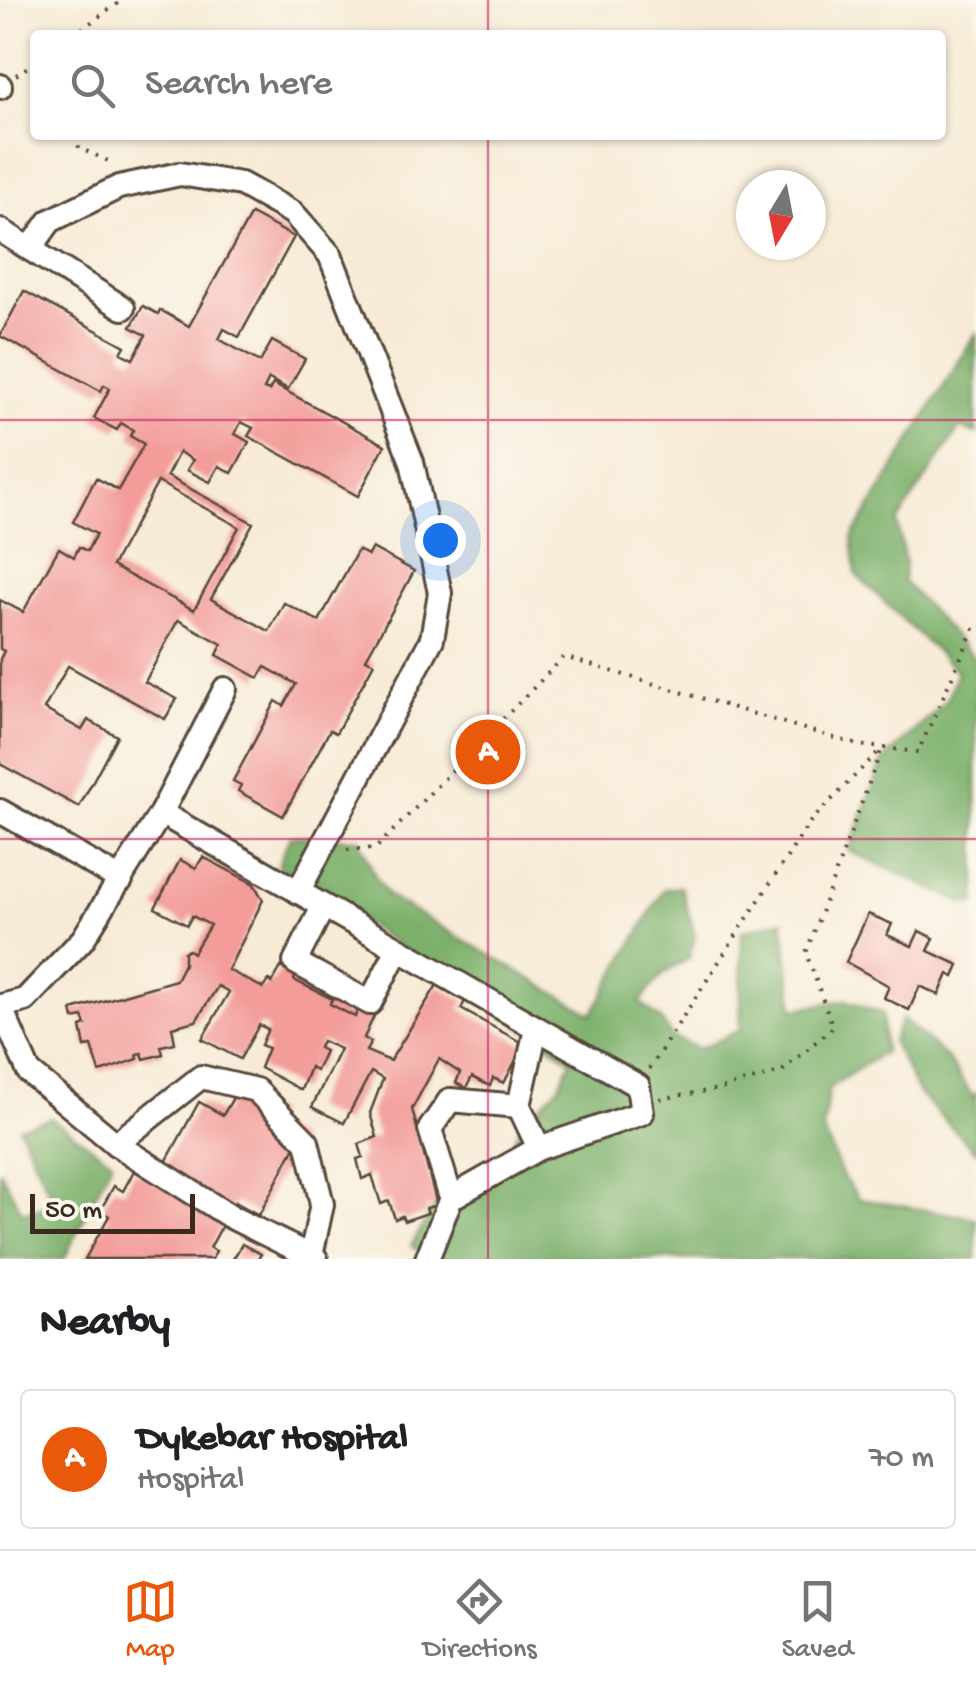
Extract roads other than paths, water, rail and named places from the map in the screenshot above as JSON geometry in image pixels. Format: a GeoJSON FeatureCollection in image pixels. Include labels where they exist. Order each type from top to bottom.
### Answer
{"type":"FeatureCollection","features":[{"type":"Feature","properties":{"kind":"lane"},"geometry":{"type":"LineString","coordinates":[[30,249],[50,221],[119,187],[180,174],[241,184],[293,214],[330,255],[412,462],[440,593],[432,639],[298,892]]}},
{"type":"Feature","properties":{"kind":"lane"},"geometry":{"type":"LineString","coordinates":[[0,230],[122,308]]}},
{"type":"Feature","properties":{"kind":"lane"},"geometry":{"type":"LineString","coordinates":[[116,1144],[201,1077],[256,1090],[307,1142],[322,1204],[313,1258],[231,1217],[116,1144],[29,1072],[0,1006],[25,1000],[84,939],[161,813],[225,690]]}},
{"type":"Feature","properties":{"kind":"lane"},"geometry":{"type":"LineString","coordinates":[[0,811],[121,880]]}},
{"type":"Feature","properties":{"kind":"lane"},"geometry":{"type":"LineString","coordinates":[[161,813],[536,1029],[639,1094],[642,1113],[539,1148],[451,1198]]}},
{"type":"Feature","properties":{"kind":"lane"},"geometry":{"type":"LineString","coordinates":[[323,907],[295,962],[370,1003],[398,949]]}},
{"type":"Feature","properties":{"kind":"lane"},"geometry":{"type":"LineString","coordinates":[[536,1029],[520,1106],[539,1148]]}},
{"type":"Feature","properties":{"kind":"lane"},"geometry":{"type":"LineString","coordinates":[[427,1259],[451,1198],[430,1129],[450,1100],[520,1106]]}},
{"type":"Feature","properties":{"kind":"place","name":"Dykebar Hospital"},"geometry":{"type":"Point","coordinates":[488,752]}}]}
